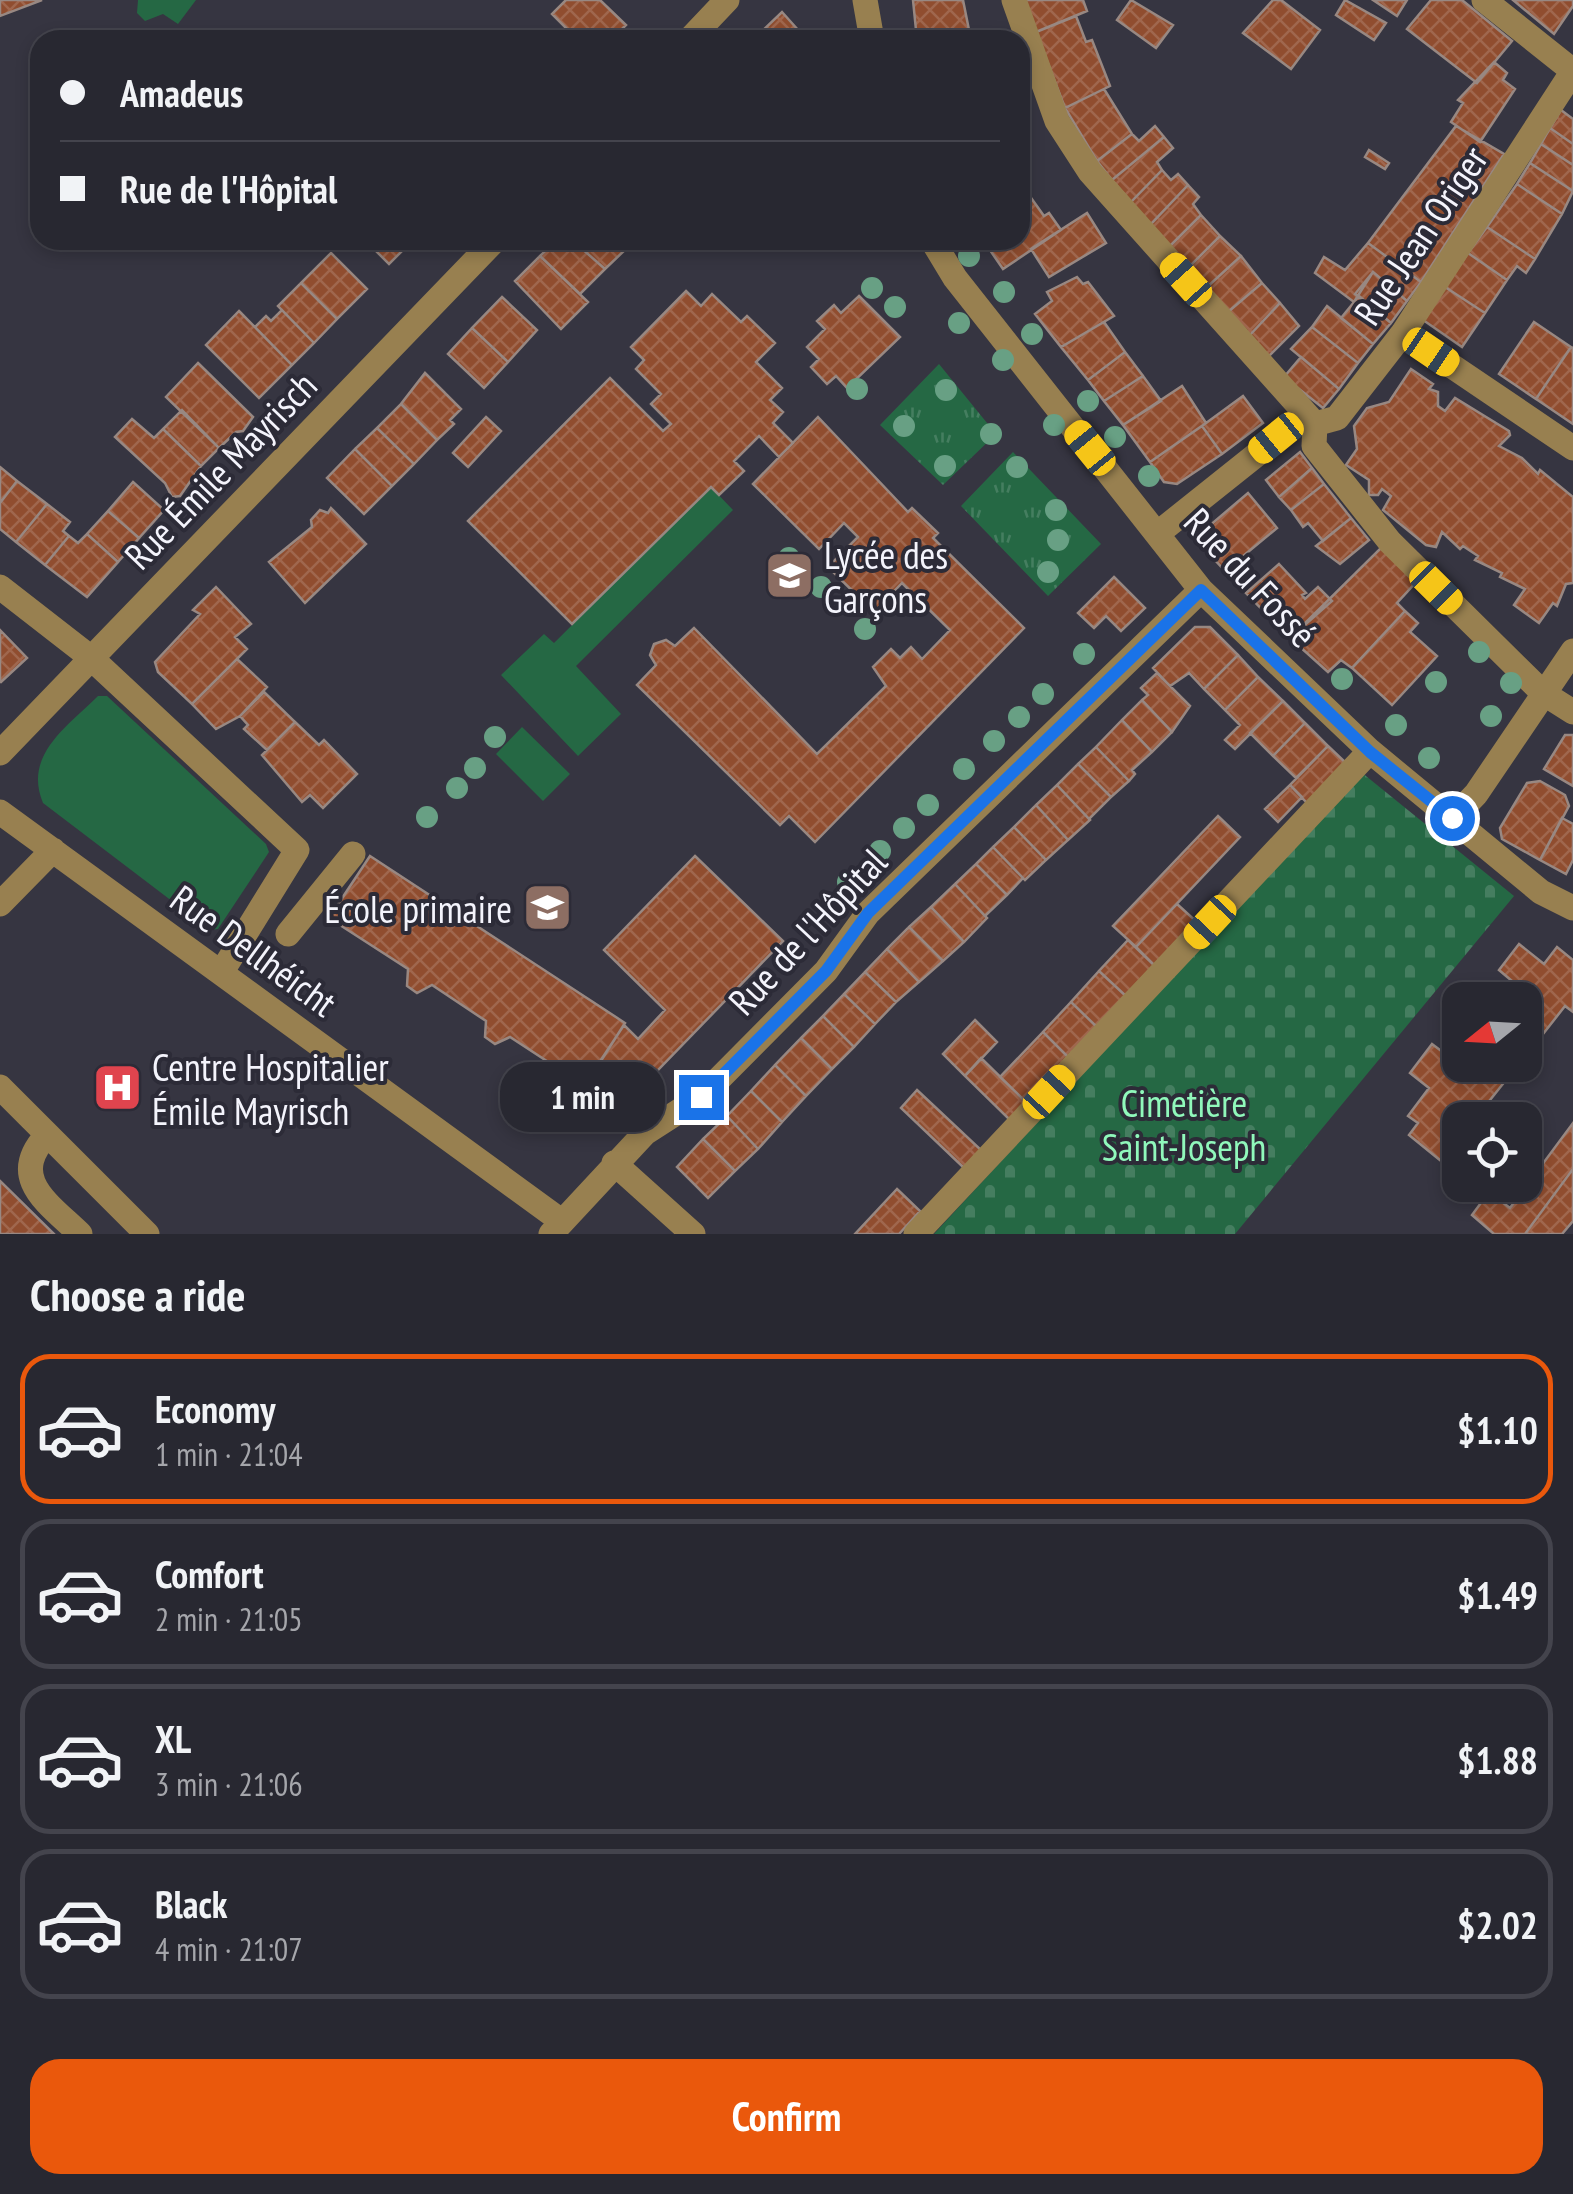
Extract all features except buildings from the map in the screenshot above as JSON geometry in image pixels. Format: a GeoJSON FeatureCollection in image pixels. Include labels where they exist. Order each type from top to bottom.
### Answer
{"type":"FeatureCollection","features":[{"type":"Feature","properties":{"kind":"street"},"geometry":{"type":"LineString","coordinates":[[699,30],[728,0]]}},
{"type":"Feature","properties":{"kind":"street"},"geometry":{"type":"LineString","coordinates":[[865,0],[870,30]]}},
{"type":"Feature","properties":{"kind":"street"},"geometry":{"type":"LineString","coordinates":[[1014,0],[1025,30]]}},
{"type":"Feature","properties":{"kind":"street"},"geometry":{"type":"LineString","coordinates":[[1484,0],[1573,71]]}},
{"type":"Feature","properties":{"kind":"street"},"geometry":{"type":"LineString","coordinates":[[1030,45],[1057,121],[1090,172],[1311,419],[1314,446],[1390,542],[1543,693],[1573,712]]}},
{"type":"Feature","properties":{"kind":"street","name":"Rue Jean Origer"},"geometry":{"type":"LineString","coordinates":[[1157,534],[1311,419],[1336,418],[1402,332],[1573,71]]}},
{"type":"Feature","properties":{"kind":"street","name":"Rue Émile Mayrisch"},"geometry":{"type":"LineString","coordinates":[[0,753],[485,250]]}},
{"type":"Feature","properties":{"kind":"street","name":"Rue du Fossé"},"geometry":{"type":"LineString","coordinates":[[938,250],[955,278],[1201,590],[1370,752],[1541,892],[1573,908]]}},
{"type":"Feature","properties":{"kind":"street"},"geometry":{"type":"LineString","coordinates":[[1402,332],[1573,448]]}},
{"type":"Feature","properties":{"kind":"street"},"geometry":{"type":"LineString","coordinates":[[0,587],[90,657],[297,850],[221,972]]}},
{"type":"Feature","properties":{"kind":"street","name":"Rue de l'Hôpital"},"geometry":{"type":"LineString","coordinates":[[556,1227],[645,1133],[701,1097],[826,971],[868,913],[1201,590]]}},
{"type":"Feature","properties":{"kind":"street"},"geometry":{"type":"LineString","coordinates":[[1452,818],[1476,794],[1573,651]]}},
{"type":"Feature","properties":{"kind":"street"},"geometry":{"type":"LineString","coordinates":[[916,1234],[1370,752]]}},
{"type":"Feature","properties":{"kind":"street","name":"Rue Dellhéicht"},"geometry":{"type":"LineString","coordinates":[[0,812],[221,972],[556,1227]]}},
{"type":"Feature","properties":{"kind":"street"},"geometry":{"type":"LineString","coordinates":[[0,904],[53,850]]}},
{"type":"Feature","properties":{"kind":"street"},"geometry":{"type":"LineString","coordinates":[[288,934],[352,854]]}},
{"type":"Feature","properties":{"kind":"street"},"geometry":{"type":"LineString","coordinates":[[0,1087],[147,1234]]}},
{"type":"Feature","properties":{"kind":"street"},"geometry":{"type":"LineString","coordinates":[[47,1134],[30,1162],[31,1178],[38,1193],[80,1234]]}},
{"type":"Feature","properties":{"kind":"street"},"geometry":{"type":"LineString","coordinates":[[614,1164],[694,1234]]}},
{"type":"Feature","properties":{"kind":"green space"},"geometry":{"type":"Polygon","coordinates":[[[138,0],[196,0],[178,24],[163,14],[145,21],[137,13],[138,0]]]}},
{"type":"Feature","properties":{"kind":"green space"},"geometry":{"type":"Polygon","coordinates":[[[939,364],[996,434],[943,485],[880,425],[939,364]]]}},
{"type":"Feature","properties":{"kind":"green space"},"geometry":{"type":"Polygon","coordinates":[[[1013,452],[1101,544],[1048,596],[961,506],[1013,452]]]}},
{"type":"Feature","properties":{"kind":"green space"},"geometry":{"type":"Polygon","coordinates":[[[711,487],[733,510],[576,666],[621,714],[578,756],[501,675],[544,634],[554,643],[711,487]]]}},
{"type":"Feature","properties":{"kind":"green space"},"geometry":{"type":"Polygon","coordinates":[[[98,696],[107,696],[266,844],[269,852],[218,929],[210,930],[43,803],[38,786],[43,756],[98,696]]]}},
{"type":"Feature","properties":{"kind":"green space"},"geometry":{"type":"Polygon","coordinates":[[[522,727],[570,774],[543,801],[496,754],[522,727]]]}},
{"type":"Feature","properties":{"kind":"green space","name":"Cimetière Saint-Joseph"},"geometry":{"type":"Polygon","coordinates":[[[1361,772],[1514,896],[1235,1234],[934,1234],[1361,772]]]}},
{"type":"Feature","properties":{"kind":"place","name":"Lycée des Garçons"},"geometry":{"type":"Point","coordinates":[789,576]}},
{"type":"Feature","properties":{"kind":"place","name":"École primaire"},"geometry":{"type":"Point","coordinates":[547,908]}},
{"type":"Feature","properties":{"kind":"place","name":"Centre Hospitalier Émile Mayrisch"},"geometry":{"type":"Point","coordinates":[117,1088]}},
{"type":"Feature","properties":{"kind":"route"},"geometry":{"type":"LineString","coordinates":[[701,1097],[826,971],[868,913],[1201,590],[1370,752],[1452,818]]}}]}
